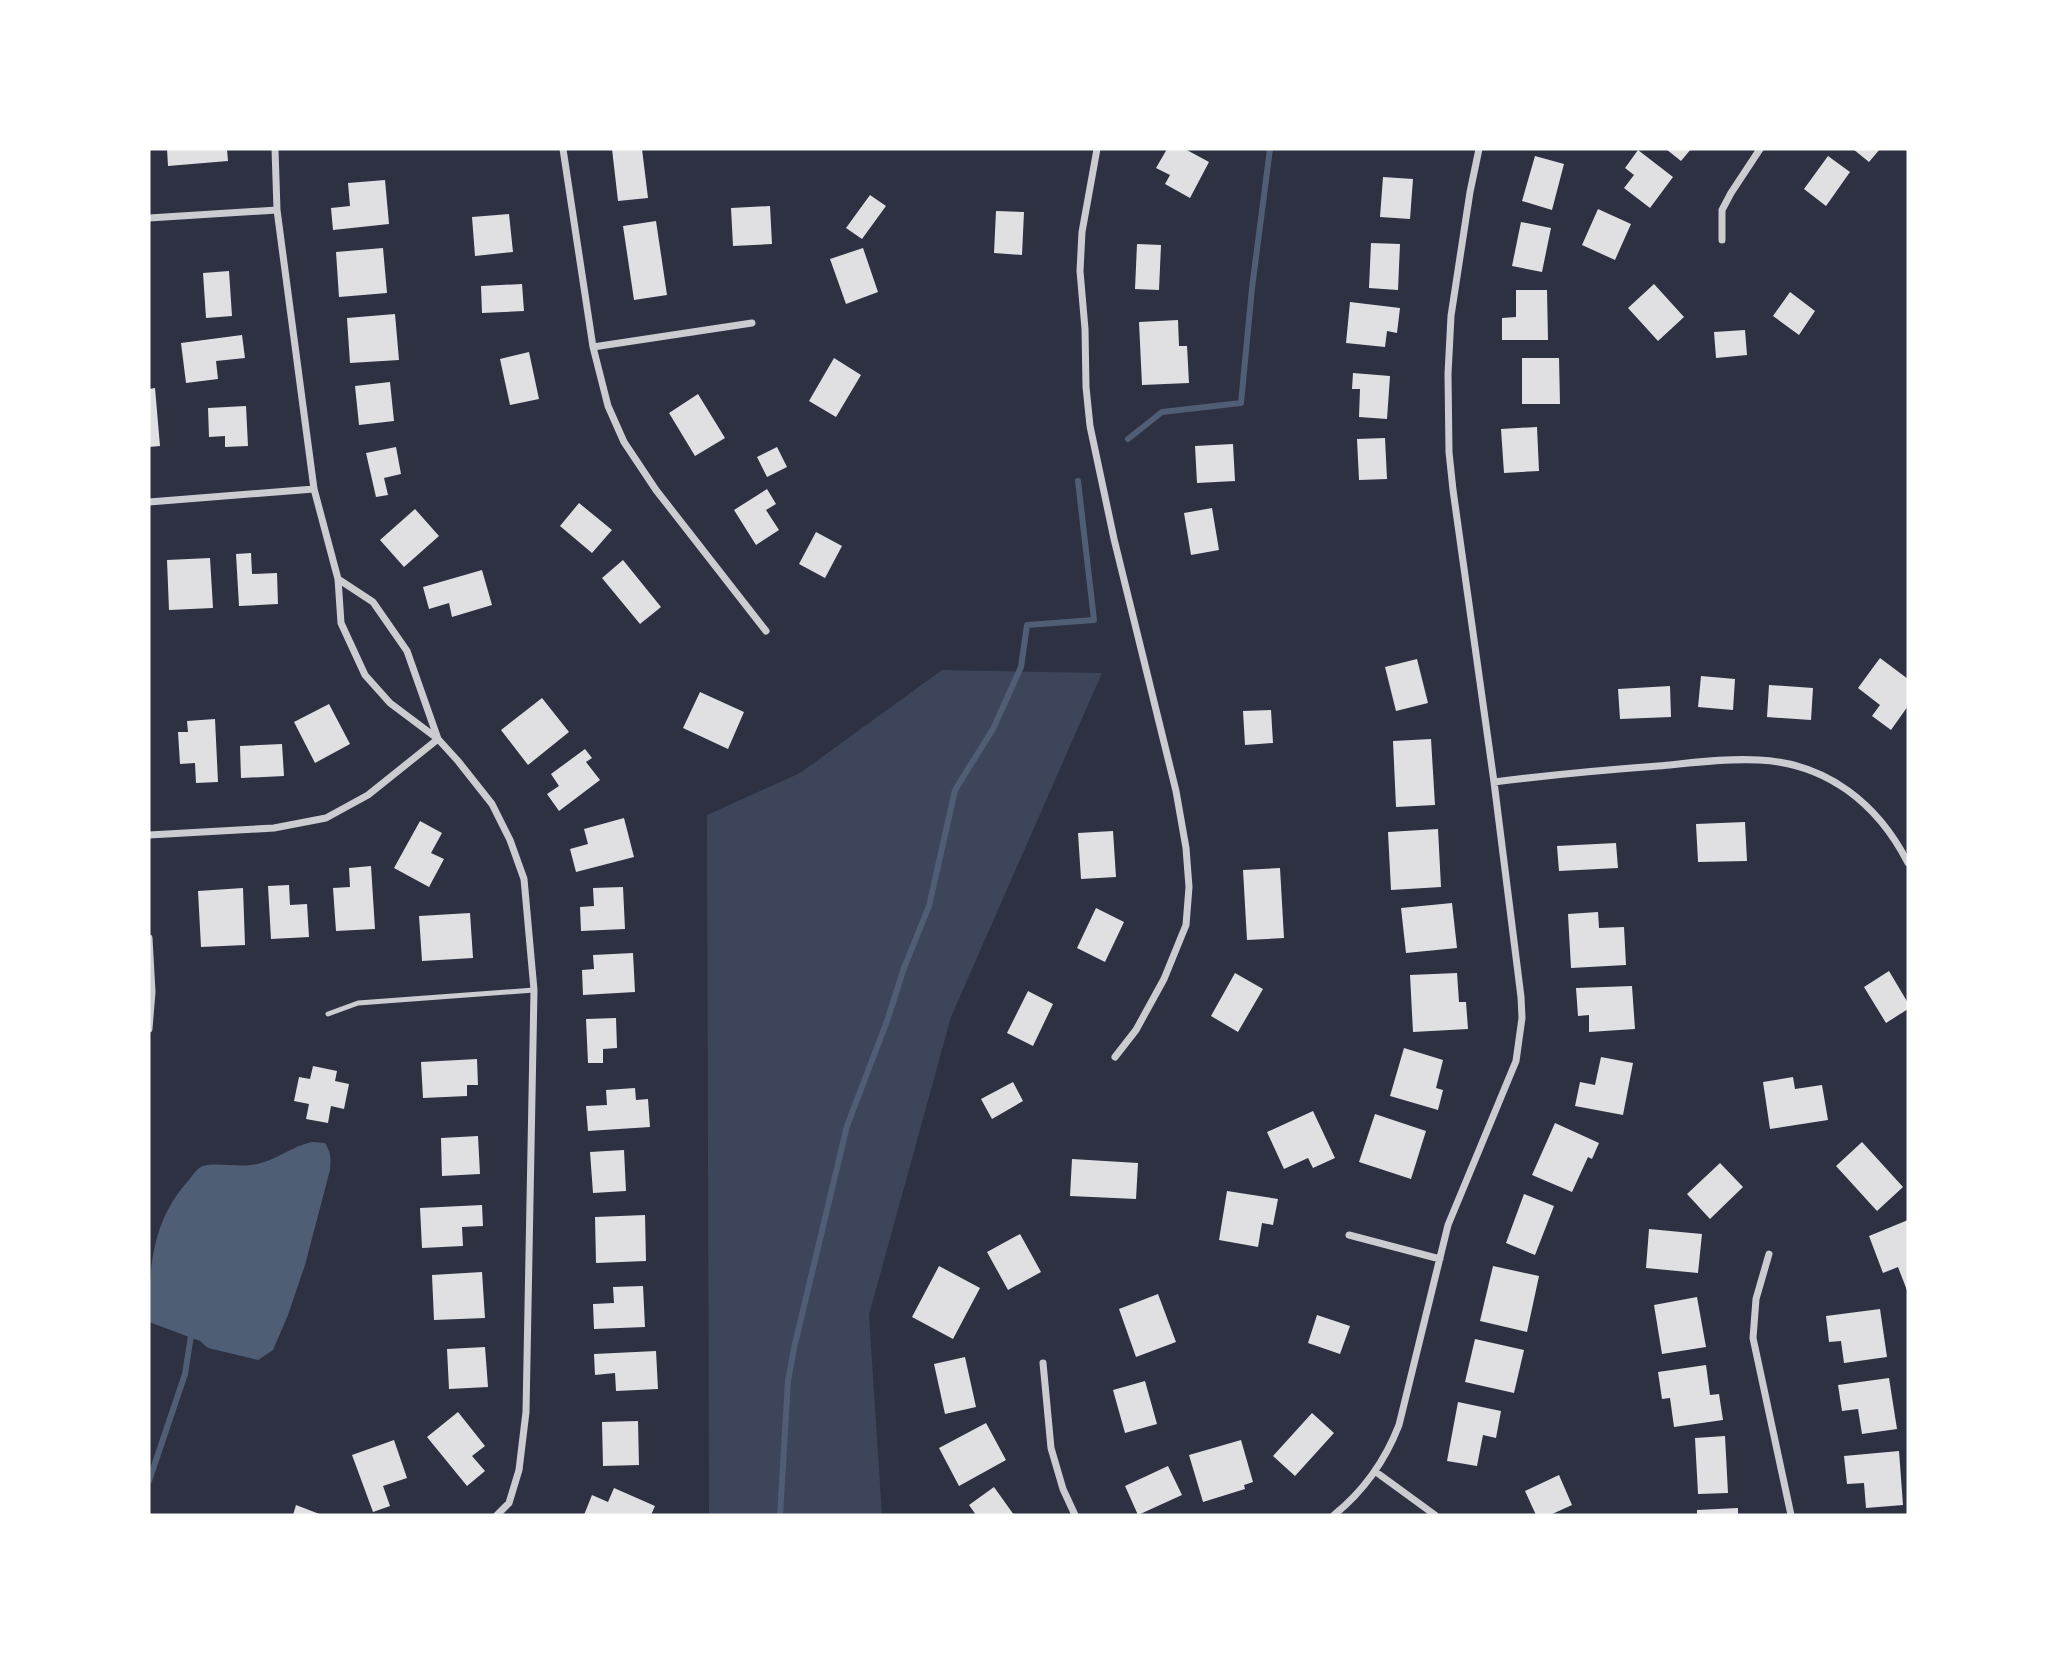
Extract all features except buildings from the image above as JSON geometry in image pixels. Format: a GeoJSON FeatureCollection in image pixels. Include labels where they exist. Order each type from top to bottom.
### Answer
{"type":"FeatureCollection","features":[{"type":"Feature","properties":{"kind":"street"},"geometry":{"type":"LineString","coordinates":[[277,149],[277,210],[314,489],[338,579],[341,623],[365,675],[390,703],[438,739],[492,804],[510,840],[524,879],[534,990],[526,1412],[519,1470],[509,1503],[497,1515]]}},
{"type":"Feature","properties":{"kind":"street"},"geometry":{"type":"LineString","coordinates":[[563,149],[593,347],[608,406],[624,442],[656,490],[766,631]]}},
{"type":"Feature","properties":{"kind":"street"},"geometry":{"type":"LineString","coordinates":[[1097,149],[1082,232],[1080,271],[1090,426],[1114,539],[1176,791],[1186,848],[1189,887],[1186,925],[1164,979],[1136,1030],[1115,1056]]}},
{"type":"Feature","properties":{"kind":"street"},"geometry":{"type":"LineString","coordinates":[[1334,1515],[1357,1495],[1376,1472],[1399,1424],[1448,1225],[1516,1061],[1520,1040],[1521,997],[1449,452],[1448,374],[1451,316],[1479,149]]}},
{"type":"Feature","properties":{"kind":"street"},"geometry":{"type":"LineString","coordinates":[[1722,240],[1722,210],[1760,149]]}},
{"type":"Feature","properties":{"kind":"street"},"geometry":{"type":"LineString","coordinates":[[149,218],[277,210]]}},
{"type":"Feature","properties":{"kind":"street"},"geometry":{"type":"LineString","coordinates":[[593,347],[752,323]]}},
{"type":"Feature","properties":{"kind":"street"},"geometry":{"type":"LineString","coordinates":[[149,502],[314,489]]}},
{"type":"Feature","properties":{"kind":"street"},"geometry":{"type":"LineString","coordinates":[[338,579],[373,602],[407,651],[438,739]]}},
{"type":"Feature","properties":{"kind":"street"},"geometry":{"type":"LineString","coordinates":[[149,835],[274,828],[326,818],[368,795],[438,739]]}},
{"type":"Feature","properties":{"kind":"street"},"geometry":{"type":"LineString","coordinates":[[1494,782],[1739,760],[1777,761],[1823,776],[1849,790],[1864,802],[1890,831],[1908,863]]}},
{"type":"Feature","properties":{"kind":"street"},"geometry":{"type":"LineString","coordinates":[[149,937],[152,992],[149,1029]]}},
{"type":"Feature","properties":{"kind":"street"},"geometry":{"type":"LineString","coordinates":[[1349,1235],[1440,1259]]}},
{"type":"Feature","properties":{"kind":"street"},"geometry":{"type":"LineString","coordinates":[[1769,1254],[1756,1299],[1753,1338],[1791,1515]]}},
{"type":"Feature","properties":{"kind":"street"},"geometry":{"type":"LineString","coordinates":[[1043,1363],[1051,1448],[1063,1489],[1075,1515]]}},
{"type":"Feature","properties":{"kind":"street"},"geometry":{"type":"LineString","coordinates":[[1376,1472],[1435,1515]]}},
{"type":"Feature","properties":{"kind":"lane"},"geometry":{"type":"LineString","coordinates":[[328,1014],[358,1003],[534,990]]}},
{"type":"Feature","properties":{"kind":"shaded area"},"geometry":{"type":"Polygon","coordinates":[[[942,670],[1102,673],[951,1017],[869,1315],[882,1515],[709,1515],[707,815],[800,773],[942,670]]]}},
{"type":"Feature","properties":{"kind":"shaded area"},"geometry":{"type":"Polygon","coordinates":[[[312,1142],[325,1143],[330,1156],[330,1170],[305,1265],[273,1350],[258,1360],[208,1348],[200,1341],[149,1322],[152,1265],[159,1230],[166,1213],[195,1172],[209,1165],[257,1164],[312,1142]]]}},
{"type":"Feature","properties":{"kind":"waterway"},"geometry":{"type":"LineString","coordinates":[[1128,439],[1162,412],[1241,403],[1252,288],[1270,149]]}},
{"type":"Feature","properties":{"kind":"waterway"},"geometry":{"type":"LineString","coordinates":[[780,1515],[788,1381],[847,1126],[929,906],[955,790],[993,729],[1021,667],[1027,625],[1094,620],[1078,481]]}},
{"type":"Feature","properties":{"kind":"waterway"},"geometry":{"type":"LineString","coordinates":[[149,1481],[185,1374],[192,1329]]}}]}
